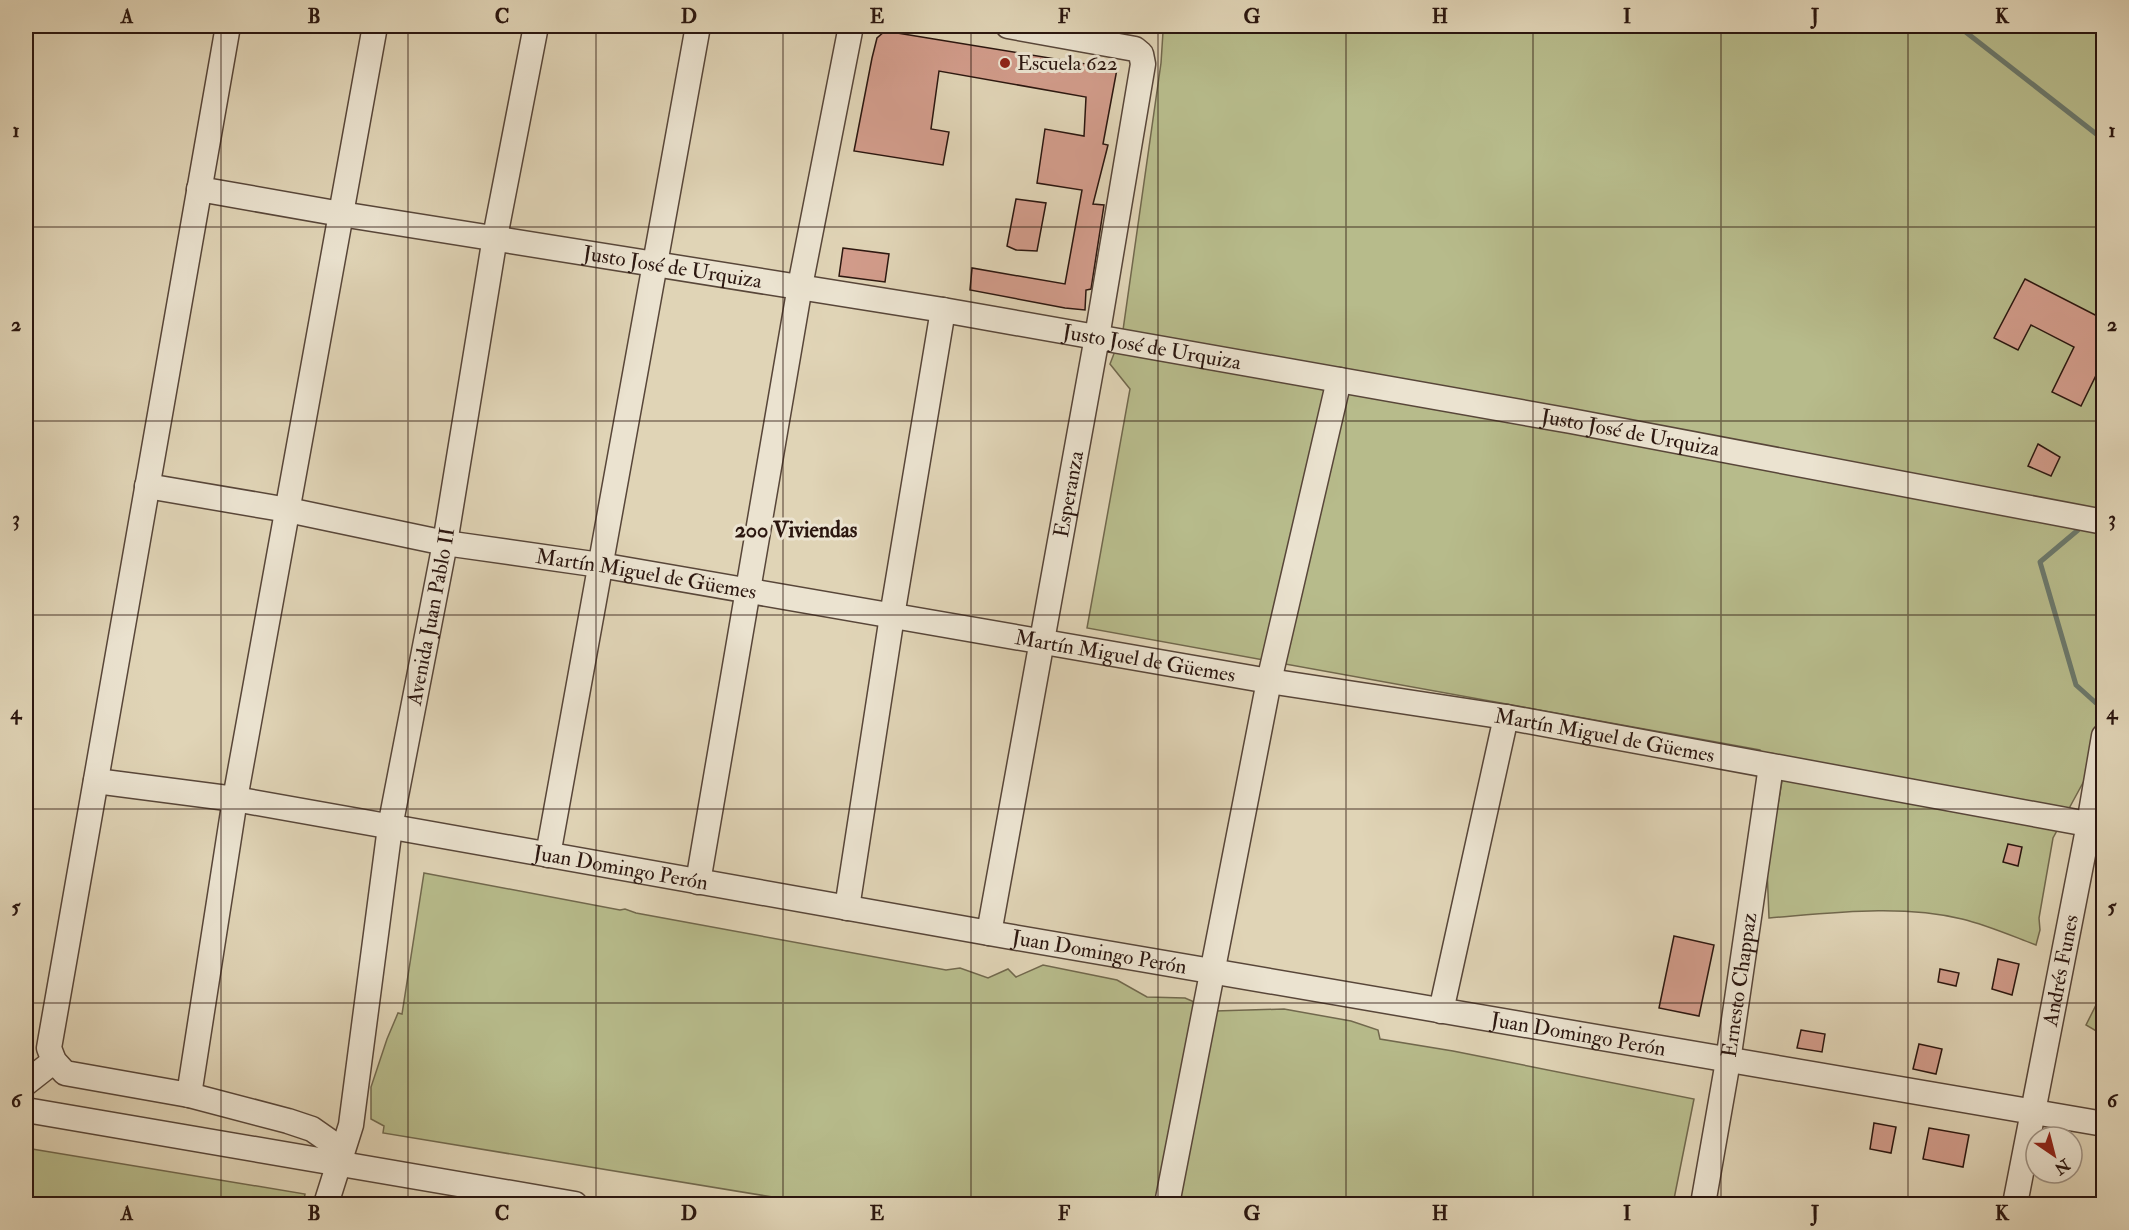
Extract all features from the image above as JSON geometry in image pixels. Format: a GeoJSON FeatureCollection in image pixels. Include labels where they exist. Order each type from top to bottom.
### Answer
{"type":"FeatureCollection","features":[{"type":"Feature","properties":{"kind":"street"},"geometry":{"type":"LineString","coordinates":[[228,26],[49,1048],[54,1061],[65,1073],[189,1095],[312,1129],[341,1157]]}},
{"type":"Feature","properties":{"kind":"street"},"geometry":{"type":"LineString","coordinates":[[189,1095],[236,799],[375,26]]}},
{"type":"Feature","properties":{"kind":"street","name":"Avenida Juan Pablo II"},"geometry":{"type":"LineString","coordinates":[[326,1204],[351,1125],[390,827],[445,543],[495,237],[537,26]]}},
{"type":"Feature","properties":{"kind":"street"},"geometry":{"type":"LineString","coordinates":[[548,855],[698,26]]}},
{"type":"Feature","properties":{"kind":"street"},"geometry":{"type":"LineString","coordinates":[[698,882],[800,286],[851,26]]}},
{"type":"Feature","properties":{"kind":"street","name":"Esperanza"},"geometry":{"type":"LineString","coordinates":[[989,933],[1097,337],[1143,64],[1141,54],[1135,49],[1008,26]]}},
{"type":"Feature","properties":{"kind":"street","name":"Justo José de Urquiza"},"geometry":{"type":"LineString","coordinates":[[199,189],[341,214],[943,310],[1571,421],[2103,522]]}},
{"type":"Feature","properties":{"kind":"street"},"geometry":{"type":"LineString","coordinates":[[847,908],[892,616],[943,310]]}},
{"type":"Feature","properties":{"kind":"street"},"geometry":{"type":"LineString","coordinates":[[1167,1204],[1269,681],[1339,380]]}},
{"type":"Feature","properties":{"kind":"street","name":"Martín Miguel de Güemes"},"geometry":{"type":"LineString","coordinates":[[147,486],[288,510],[445,543],[600,565],[1269,681],[1506,717],[2096,826]]}},
{"type":"Feature","properties":{"kind":"street"},"geometry":{"type":"LineString","coordinates":[[1441,1011],[1506,717]]}},
{"type":"Feature","properties":{"kind":"street","name":"Andrés Funes"},"geometry":{"type":"LineString","coordinates":[[2015,1204],[2096,826],[2103,736]]}},
{"type":"Feature","properties":{"kind":"street","name":"Ernesto Chappaz"},"geometry":{"type":"LineString","coordinates":[[1703,1204],[1728,1061],[1771,766]]}},
{"type":"Feature","properties":{"kind":"street","name":"Juan Domingo Perón"},"geometry":{"type":"LineString","coordinates":[[96,782],[236,799],[1211,972],[2103,1124]]}},
{"type":"Feature","properties":{"kind":"street"},"geometry":{"type":"LineString","coordinates":[[26,1083],[54,1061]]}},
{"type":"Feature","properties":{"kind":"street"},"geometry":{"type":"LineString","coordinates":[[26,1110],[341,1157],[575,1204]]}},
{"type":"Feature","properties":{"kind":"green space"},"geometry":{"type":"Polygon","coordinates":[[[1121,26],[2103,26],[2104,528],[2098,642],[2103,639],[2103,790],[2091,768],[2053,838],[2036,945],[1971,921],[1939,914],[1866,911],[1769,918],[1767,868],[1782,781],[1760,750],[1087,628],[1130,389],[1110,364],[1123,330],[1161,63],[1163,32],[1121,26]]]}},
{"type":"Feature","properties":{"kind":"green space"},"geometry":{"type":"Polygon","coordinates":[[[424,873],[946,970],[960,968],[988,978],[1008,969],[1016,977],[1043,965],[1117,980],[1147,997],[1185,998],[1215,1011],[1284,1009],[1351,1021],[1378,1030],[1380,1039],[1453,1051],[1694,1099],[1673,1204],[815,1204],[383,1133],[384,1126],[371,1119],[371,1087],[398,1013],[402,1014],[424,873]]]}},
{"type":"Feature","properties":{"kind":"green space"},"geometry":{"type":"Polygon","coordinates":[[[2103,991],[2103,1035],[2086,1025],[2103,991]]]}},
{"type":"Feature","properties":{"kind":"green space"},"geometry":{"type":"Polygon","coordinates":[[[26,1148],[305,1194],[303,1204],[26,1204],[26,1148]]]}},
{"type":"Feature","properties":{"kind":"building"},"geometry":{"type":"Polygon","coordinates":[[[885,31],[1117,69],[1103,144],[1108,145],[1093,204],[1104,205],[1091,289],[1086,290],[1085,310],[970,290],[972,268],[1065,284],[1082,190],[1037,183],[1045,129],[1084,136],[1086,97],[939,71],[931,129],[949,132],[943,165],[854,151],[877,38],[885,31]]]}},
{"type":"Feature","properties":{"kind":"building"},"geometry":{"type":"Polygon","coordinates":[[[1016,199],[1046,203],[1037,251],[1016,250],[1007,246],[1016,199]]]}},
{"type":"Feature","properties":{"kind":"building"},"geometry":{"type":"Polygon","coordinates":[[[843,248],[889,254],[885,282],[839,276],[843,248]]]}},
{"type":"Feature","properties":{"kind":"building"},"geometry":{"type":"Polygon","coordinates":[[[2025,279],[2103,319],[2103,361],[2081,406],[2052,392],[2074,347],[2031,325],[2018,350],[1994,338],[2025,279]]]}},
{"type":"Feature","properties":{"kind":"building"},"geometry":{"type":"Polygon","coordinates":[[[2038,444],[2060,457],[2051,476],[2028,466],[2038,444]]]}},
{"type":"Feature","properties":{"kind":"building"},"geometry":{"type":"Polygon","coordinates":[[[2008,844],[2022,847],[2018,866],[2003,862],[2008,844]]]}},
{"type":"Feature","properties":{"kind":"building"},"geometry":{"type":"Polygon","coordinates":[[[1674,936],[1714,945],[1699,1016],[1659,1008],[1674,936]]]}},
{"type":"Feature","properties":{"kind":"building"},"geometry":{"type":"Polygon","coordinates":[[[1998,959],[2019,964],[2012,995],[1992,989],[1998,959]]]}},
{"type":"Feature","properties":{"kind":"building"},"geometry":{"type":"Polygon","coordinates":[[[1940,969],[1959,973],[1956,986],[1938,982],[1940,969]]]}},
{"type":"Feature","properties":{"kind":"building"},"geometry":{"type":"Polygon","coordinates":[[[1801,1030],[1825,1034],[1822,1052],[1797,1048],[1801,1030]]]}},
{"type":"Feature","properties":{"kind":"building"},"geometry":{"type":"Polygon","coordinates":[[[1919,1044],[1942,1049],[1936,1074],[1913,1069],[1919,1044]]]}},
{"type":"Feature","properties":{"kind":"building"},"geometry":{"type":"Polygon","coordinates":[[[1874,1123],[1896,1127],[1891,1153],[1870,1149],[1874,1123]]]}},
{"type":"Feature","properties":{"kind":"building"},"geometry":{"type":"Polygon","coordinates":[[[1929,1128],[1969,1135],[1963,1167],[1923,1159],[1929,1128]]]}},
{"type":"Feature","properties":{"kind":"waterway"},"geometry":{"type":"LineString","coordinates":[[1958,26],[2104,140]]}},
{"type":"Feature","properties":{"kind":"waterway"},"geometry":{"type":"LineString","coordinates":[[2078,530],[2040,562],[2076,685],[2096,703]]}},
{"type":"Feature","properties":{"kind":"place","name":"Escuela 622"},"geometry":{"type":"Point","coordinates":[1005,63]}},
{"type":"Feature","properties":{"kind":"district","name":"200 Viviendas"},"geometry":{"type":"Point","coordinates":[796,529]}}]}
